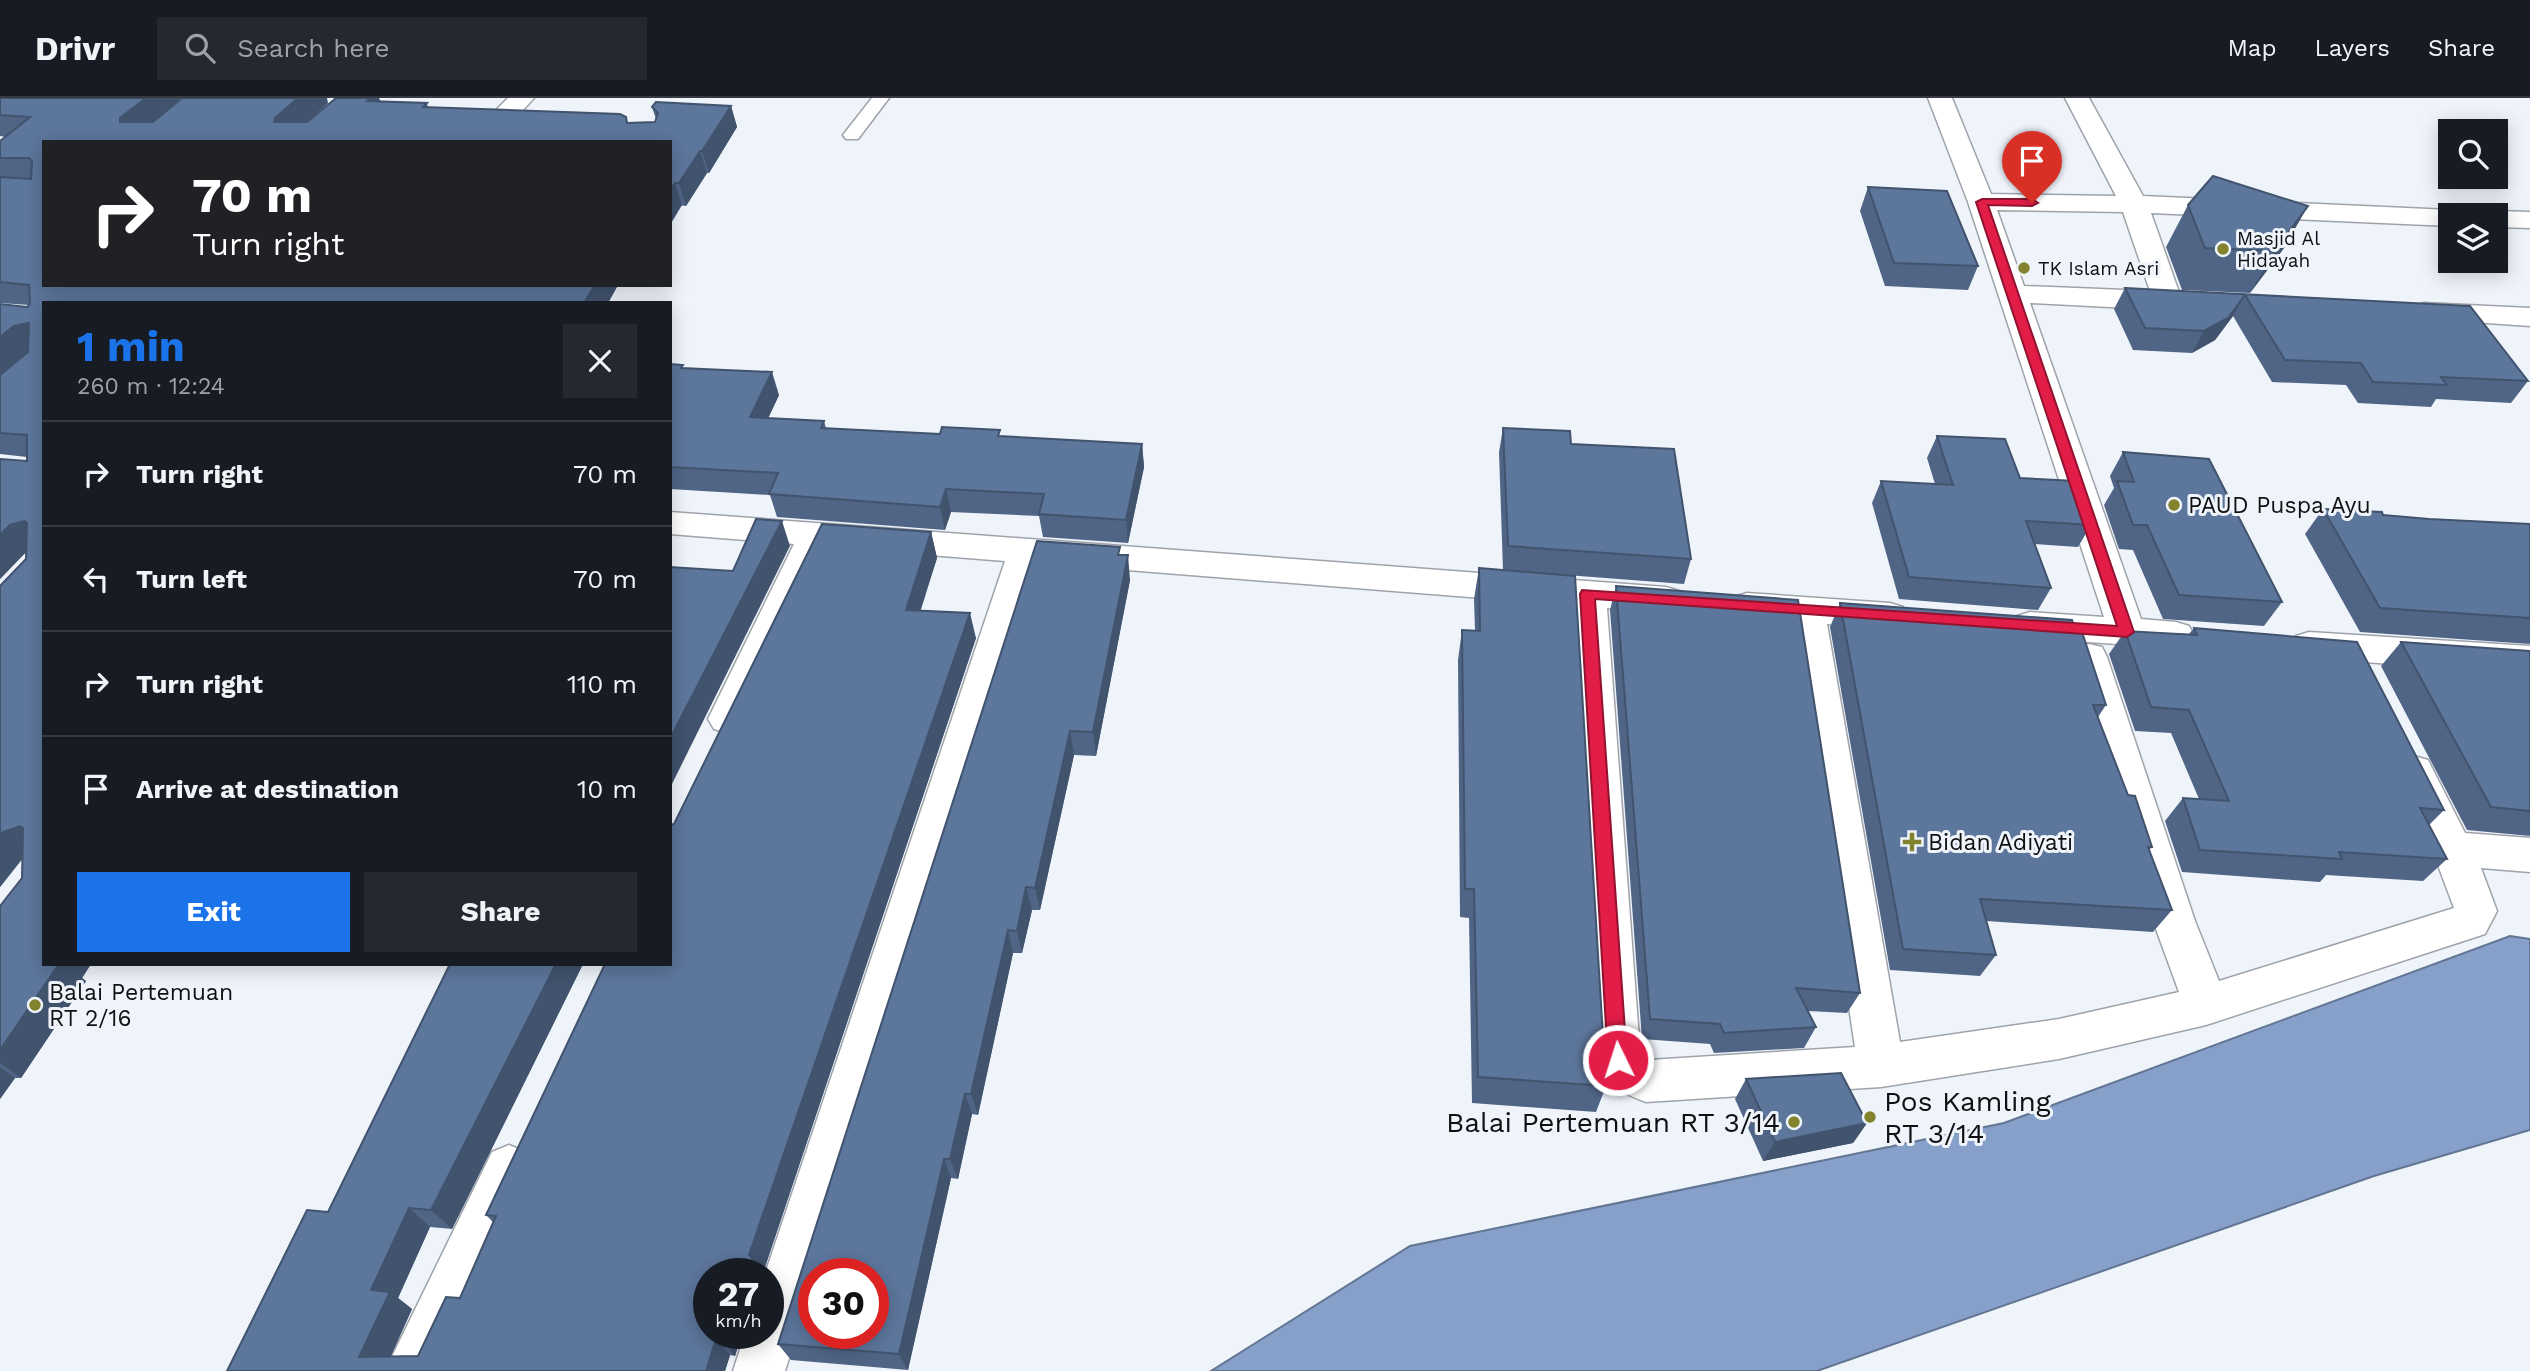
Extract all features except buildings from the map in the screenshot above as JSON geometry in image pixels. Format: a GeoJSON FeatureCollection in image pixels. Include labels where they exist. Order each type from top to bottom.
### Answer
{"type":"FeatureCollection","features":[{"type":"Feature","properties":{"kind":"street"},"geometry":{"type":"LineString","coordinates":[[1940,98],[1982,202],[2127,632]]}},
{"type":"Feature","properties":{"kind":"street"},"geometry":{"type":"LineString","coordinates":[[2013,294],[2182,301],[2077,98]]}},
{"type":"Feature","properties":{"kind":"street"},"geometry":{"type":"LineString","coordinates":[[460,140],[466,113],[518,111]]}},
{"type":"Feature","properties":{"kind":"street"},"geometry":{"type":"LineString","coordinates":[[464,140],[518,111]]}},
{"type":"Feature","properties":{"kind":"street"},"geometry":{"type":"LineString","coordinates":[[1982,202],[2134,204],[2438,217]]}},
{"type":"Feature","properties":{"kind":"street"},"geometry":{"type":"LineString","coordinates":[[2508,219],[2530,220]]}},
{"type":"Feature","properties":{"kind":"street"},"geometry":{"type":"LineString","coordinates":[[2395,311],[2530,317]]}},
{"type":"Feature","properties":{"kind":"street"},"geometry":{"type":"LineString","coordinates":[[672,523],[1916,618]]}},
{"type":"Feature","properties":{"kind":"street"},"geometry":{"type":"LineString","coordinates":[[713,747],[816,535]]}},
{"type":"Feature","properties":{"kind":"street"},"geometry":{"type":"LineString","coordinates":[[759,1371],[1025,552]]}},
{"type":"Feature","properties":{"kind":"street"},"geometry":{"type":"LineString","coordinates":[[1588,594],[1618,1060],[1630,1073],[1646,1081],[1881,1066],[2059,1039],[2206,1005],[2470,921],[2476,911],[2453,849],[2399,743]]}},
{"type":"Feature","properties":{"kind":"street"},"geometry":{"type":"LineString","coordinates":[[1807,610],[1881,1066]]}},
{"type":"Feature","properties":{"kind":"street"},"geometry":{"type":"LineString","coordinates":[[1998,623],[2211,638]]}},
{"type":"Feature","properties":{"kind":"street"},"geometry":{"type":"LineString","coordinates":[[2080,629],[2174,921],[2206,1005]]}},
{"type":"Feature","properties":{"kind":"street"},"geometry":{"type":"LineString","coordinates":[[2281,643],[2530,660]]}},
{"type":"Feature","properties":{"kind":"street"},"geometry":{"type":"LineString","coordinates":[[2350,648],[2369,683]]}},
{"type":"Feature","properties":{"kind":"street"},"geometry":{"type":"LineString","coordinates":[[2453,849],[2530,855]]}},
{"type":"Feature","properties":{"kind":"street"},"geometry":{"type":"LineString","coordinates":[[411,1371],[530,1125]]}},
{"type":"Feature","properties":{"kind":"lane"},"geometry":{"type":"LineString","coordinates":[[852,135],[881,98]]}},
{"type":"Feature","properties":{"kind":"water"},"geometry":{"type":"Polygon","coordinates":[[[2510,936],[2530,939],[2530,1130],[2374,1176],[1817,1371],[1211,1371],[1410,1246],[2004,1123],[2510,936]]]}},
{"type":"Feature","properties":{"kind":"place","name":"Masjid Al Hidayah"},"geometry":{"type":"Point","coordinates":[2223,249]}},
{"type":"Feature","properties":{"kind":"place","name":"TK Islam Asri"},"geometry":{"type":"Point","coordinates":[2024,268]}},
{"type":"Feature","properties":{"kind":"place","name":"PAUD Puspa Ayu"},"geometry":{"type":"Point","coordinates":[2174,505]}},
{"type":"Feature","properties":{"kind":"place","name":"Bidan Adiyati"},"geometry":{"type":"Point","coordinates":[1912,842]}},
{"type":"Feature","properties":{"kind":"place","name":"Balai Pertemuan RT 2/16"},"geometry":{"type":"Point","coordinates":[35,1005]}},
{"type":"Feature","properties":{"kind":"place","name":"Pos Kamling RT 3/14"},"geometry":{"type":"Point","coordinates":[1870,1117]}},
{"type":"Feature","properties":{"kind":"place","name":"Balai Pertemuan RT 3/14"},"geometry":{"type":"Point","coordinates":[1794,1122]}},
{"type":"Feature","properties":{"kind":"route"},"geometry":{"type":"LineString","coordinates":[[1618,1060],[1588,594],[2127,632],[1982,202],[2032,203]]}}]}
